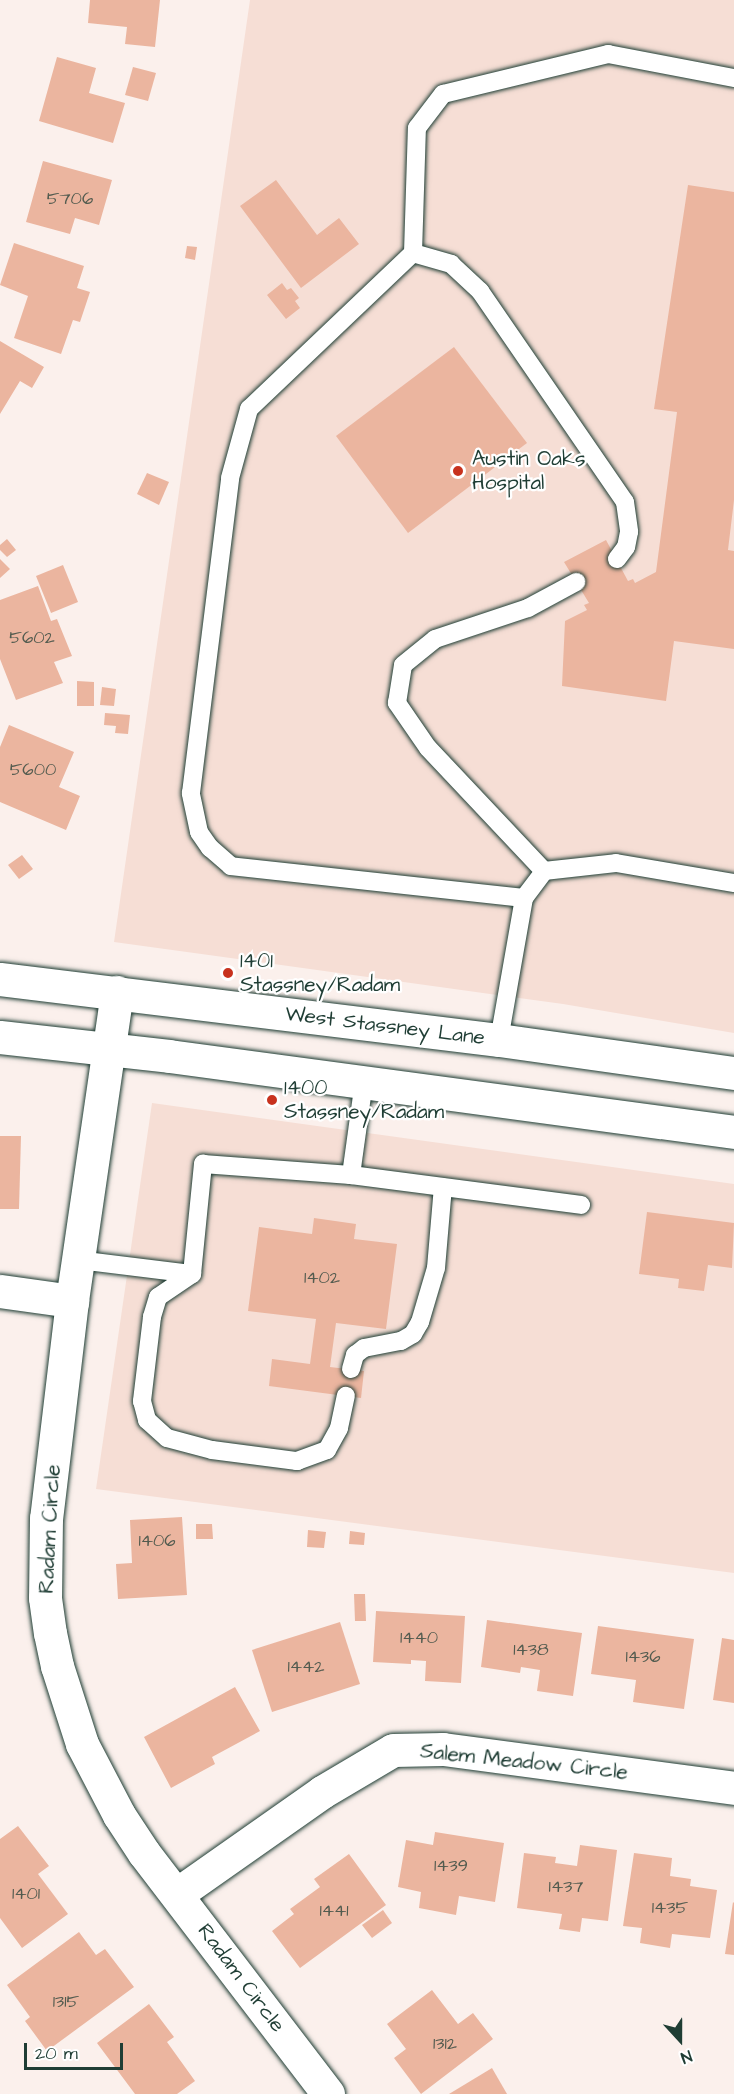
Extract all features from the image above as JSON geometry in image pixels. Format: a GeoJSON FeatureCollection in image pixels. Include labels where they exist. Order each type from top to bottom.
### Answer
{"type":"FeatureCollection","features":[{"type":"Feature","properties":{"kind":"street","name":"West Stassney Lane"},"geometry":{"type":"LineString","coordinates":[[0,979],[499,1040],[734,1074]]}},
{"type":"Feature","properties":{"kind":"street","name":"Radam Circle"},"geometry":{"type":"LineString","coordinates":[[117,992],[72,1301],[46,1518],[45,1598],[50,1633],[68,1705],[97,1775],[138,1843],[328,2094]]}},
{"type":"Feature","properties":{"kind":"street"},"geometry":{"type":"LineString","coordinates":[[0,1036],[364,1081],[734,1132]]}},
{"type":"Feature","properties":{"kind":"street"},"geometry":{"type":"LineString","coordinates":[[0,1291],[72,1301]]}},
{"type":"Feature","properties":{"kind":"street","name":"Salem Meadow Circle"},"geometry":{"type":"LineString","coordinates":[[177,1894],[322,1792],[393,1750],[443,1749],[734,1788]]}},
{"type":"Feature","properties":{"kind":"lane"},"geometry":{"type":"LineString","coordinates":[[524,898],[231,866],[210,848],[199,832],[191,793],[230,478],[249,409],[413,254],[417,128],[443,94],[608,54],[734,78]]}},
{"type":"Feature","properties":{"kind":"lane"},"geometry":{"type":"LineString","coordinates":[[413,254],[451,264],[480,291],[625,502],[629,532],[626,547],[617,559]]}},
{"type":"Feature","properties":{"kind":"lane"},"geometry":{"type":"LineString","coordinates":[[544,871],[428,748],[397,703],[403,665],[435,639],[528,608],[576,582]]}},
{"type":"Feature","properties":{"kind":"lane"},"geometry":{"type":"LineString","coordinates":[[499,1040],[524,898],[544,871],[616,863],[734,883]]}},
{"type":"Feature","properties":{"kind":"lane"},"geometry":{"type":"LineString","coordinates":[[351,1175],[364,1081]]}},
{"type":"Feature","properties":{"kind":"lane"},"geometry":{"type":"LineString","coordinates":[[192,1274],[203,1164],[351,1175],[581,1204]]}},
{"type":"Feature","properties":{"kind":"lane"},"geometry":{"type":"LineString","coordinates":[[351,1369],[355,1355],[364,1348],[401,1341],[413,1334],[420,1322],[436,1268],[443,1187]]}},
{"type":"Feature","properties":{"kind":"lane"},"geometry":{"type":"LineString","coordinates":[[78,1260],[192,1274]]}},
{"type":"Feature","properties":{"kind":"lane"},"geometry":{"type":"LineString","coordinates":[[192,1274],[158,1297],[152,1317],[142,1401],[147,1420],[167,1438],[212,1450],[297,1461],[327,1450],[339,1428],[346,1396]]}},
{"type":"Feature","properties":{"kind":"shaded area","name":"Austin Oaks Hospital"},"geometry":{"type":"Polygon","coordinates":[[[250,0],[734,0],[734,1033],[563,1004],[114,942],[250,0]]]}},
{"type":"Feature","properties":{"kind":"shaded area"},"geometry":{"type":"Polygon","coordinates":[[[152,1103],[734,1184],[734,1573],[96,1489],[152,1103]]]}},
{"type":"Feature","properties":{"kind":"building"},"geometry":{"type":"Polygon","coordinates":[[[90,0],[160,0],[155,47],[125,44],[127,27],[88,23],[90,0]]]}},
{"type":"Feature","properties":{"kind":"building"},"geometry":{"type":"Polygon","coordinates":[[[57,57],[96,68],[89,93],[125,103],[113,143],[39,121],[57,57]]]}},
{"type":"Feature","properties":{"kind":"building"},"geometry":{"type":"Polygon","coordinates":[[[133,67],[156,73],[148,101],[125,95],[133,67]]]}},
{"type":"Feature","properties":{"kind":"building"},"geometry":{"type":"Polygon","coordinates":[[[43,161],[112,180],[99,225],[75,218],[70,234],[26,222],[43,161]]]}},
{"type":"Feature","properties":{"kind":"building"},"geometry":{"type":"Polygon","coordinates":[[[276,180],[317,235],[339,218],[359,244],[301,288],[240,206],[276,180]]]}},
{"type":"Feature","properties":{"kind":"building"},"geometry":{"type":"Polygon","coordinates":[[[688,185],[734,192],[734,500],[728,550],[734,551],[734,649],[674,641],[666,701],[562,686],[565,621],[587,610],[584,605],[589,603],[564,562],[606,540],[628,581],[633,579],[635,583],[656,572],[677,412],[654,409],[688,185]]]}},
{"type":"Feature","properties":{"kind":"building"},"geometry":{"type":"Polygon","coordinates":[[[14,243],[84,266],[77,288],[90,292],[80,322],[73,320],[61,354],[14,338],[28,296],[0,285],[14,243]]]}},
{"type":"Feature","properties":{"kind":"building"},"geometry":{"type":"Polygon","coordinates":[[[187,246],[197,247],[195,260],[185,258],[187,246]]]}},
{"type":"Feature","properties":{"kind":"building"},"geometry":{"type":"Polygon","coordinates":[[[282,283],[287,290],[291,288],[299,298],[295,301],[300,308],[286,319],[267,295],[282,283]]]}},
{"type":"Feature","properties":{"kind":"building"},"geometry":{"type":"Polygon","coordinates":[[[0,341],[44,367],[32,388],[20,381],[0,414],[0,341]]]}},
{"type":"Feature","properties":{"kind":"building"},"geometry":{"type":"Polygon","coordinates":[[[454,347],[527,443],[408,533],[336,436],[454,347]]]}},
{"type":"Feature","properties":{"kind":"building"},"geometry":{"type":"Polygon","coordinates":[[[147,473],[169,482],[159,505],[137,494],[147,473]]]}},
{"type":"Feature","properties":{"kind":"building"},"geometry":{"type":"Polygon","coordinates":[[[7,539],[16,550],[7,557],[0,550],[0,545],[7,539]]]}},
{"type":"Feature","properties":{"kind":"building"},"geometry":{"type":"Polygon","coordinates":[[[0,559],[10,569],[0,578],[0,559]]]}},
{"type":"Feature","properties":{"kind":"building"},"geometry":{"type":"Polygon","coordinates":[[[63,565],[78,602],[51,613],[36,576],[63,565]]]}},
{"type":"Feature","properties":{"kind":"building"},"geometry":{"type":"Polygon","coordinates":[[[38,586],[51,621],[57,619],[72,656],[54,662],[63,683],[16,700],[0,659],[0,600],[38,586]]]}},
{"type":"Feature","properties":{"kind":"building"},"geometry":{"type":"Polygon","coordinates":[[[77,681],[94,682],[94,706],[77,706],[77,681]]]}},
{"type":"Feature","properties":{"kind":"building"},"geometry":{"type":"Polygon","coordinates":[[[102,687],[116,689],[114,706],[100,705],[102,687]]]}},
{"type":"Feature","properties":{"kind":"building"},"geometry":{"type":"Polygon","coordinates":[[[105,713],[130,715],[128,734],[115,733],[116,726],[104,725],[105,713]]]}},
{"type":"Feature","properties":{"kind":"building"},"geometry":{"type":"Polygon","coordinates":[[[9,725],[74,752],[59,787],[80,796],[66,830],[0,802],[0,747],[9,725]]]}},
{"type":"Feature","properties":{"kind":"building"},"geometry":{"type":"Polygon","coordinates":[[[22,855],[33,869],[19,879],[8,865],[22,855]]]}},
{"type":"Feature","properties":{"kind":"building"},"geometry":{"type":"Polygon","coordinates":[[[0,1136],[21,1136],[19,1209],[0,1209],[0,1136]]]}},
{"type":"Feature","properties":{"kind":"building"},"geometry":{"type":"Polygon","coordinates":[[[647,1212],[734,1223],[732,1268],[708,1265],[704,1291],[678,1288],[679,1279],[639,1274],[647,1212]]]}},
{"type":"Feature","properties":{"kind":"building"},"geometry":{"type":"Polygon","coordinates":[[[314,1218],[356,1224],[354,1239],[397,1244],[386,1329],[336,1323],[330,1367],[364,1371],[361,1398],[269,1386],[272,1359],[310,1364],[316,1319],[248,1311],[259,1227],[312,1234],[314,1218]]]}},
{"type":"Feature","properties":{"kind":"building"},"geometry":{"type":"Polygon","coordinates":[[[182,1517],[187,1595],[118,1599],[116,1564],[132,1563],[130,1520],[182,1517]]]}},
{"type":"Feature","properties":{"kind":"building"},"geometry":{"type":"Polygon","coordinates":[[[196,1524],[212,1524],[213,1539],[196,1539],[196,1524]]]}},
{"type":"Feature","properties":{"kind":"building"},"geometry":{"type":"Polygon","coordinates":[[[308,1530],[326,1532],[324,1548],[307,1547],[308,1530]]]}},
{"type":"Feature","properties":{"kind":"building"},"geometry":{"type":"Polygon","coordinates":[[[350,1531],[365,1533],[364,1545],[349,1544],[350,1531]]]}},
{"type":"Feature","properties":{"kind":"building"},"geometry":{"type":"Polygon","coordinates":[[[354,1594],[365,1594],[366,1621],[355,1621],[354,1594]]]}},
{"type":"Feature","properties":{"kind":"building"},"geometry":{"type":"Polygon","coordinates":[[[376,1611],[465,1616],[461,1683],[425,1681],[426,1661],[411,1660],[411,1664],[373,1662],[376,1611]]]}},
{"type":"Feature","properties":{"kind":"building"},"geometry":{"type":"Polygon","coordinates":[[[487,1620],[582,1633],[573,1696],[537,1691],[540,1670],[521,1667],[520,1673],[481,1667],[487,1620]]]}},
{"type":"Feature","properties":{"kind":"building"},"geometry":{"type":"Polygon","coordinates":[[[340,1622],[360,1684],[272,1712],[252,1650],[340,1622]]]}},
{"type":"Feature","properties":{"kind":"building"},"geometry":{"type":"Polygon","coordinates":[[[598,1626],[694,1639],[684,1709],[633,1702],[636,1680],[591,1674],[598,1626]]]}},
{"type":"Feature","properties":{"kind":"building"},"geometry":{"type":"Polygon","coordinates":[[[722,1638],[734,1640],[734,1703],[713,1700],[722,1638]]]}},
{"type":"Feature","properties":{"kind":"building"},"geometry":{"type":"Polygon","coordinates":[[[235,1687],[260,1731],[212,1757],[215,1764],[171,1788],[144,1737],[235,1687]]]}},
{"type":"Feature","properties":{"kind":"building"},"geometry":{"type":"Polygon","coordinates":[[[18,1826],[49,1866],[38,1874],[68,1914],[22,1948],[0,1918],[0,1839],[18,1826]]]}},
{"type":"Feature","properties":{"kind":"building"},"geometry":{"type":"Polygon","coordinates":[[[435,1832],[504,1843],[495,1902],[459,1896],[456,1915],[419,1908],[421,1892],[398,1887],[406,1840],[433,1845],[435,1832]]]}},
{"type":"Feature","properties":{"kind":"building"},"geometry":{"type":"Polygon","coordinates":[[[580,1845],[617,1850],[608,1921],[582,1918],[580,1932],[559,1929],[562,1914],[517,1908],[524,1853],[556,1857],[555,1863],[577,1866],[580,1845]]]}},
{"type":"Feature","properties":{"kind":"building"},"geometry":{"type":"Polygon","coordinates":[[[634,1853],[672,1858],[670,1876],[691,1879],[690,1886],[717,1890],[710,1938],[672,1934],[670,1948],[640,1943],[642,1928],[623,1926],[634,1853]]]}},
{"type":"Feature","properties":{"kind":"building"},"geometry":{"type":"Polygon","coordinates":[[[349,1854],[386,1905],[300,1968],[272,1931],[294,1914],[290,1909],[320,1887],[314,1879],[349,1854]]]}},
{"type":"Feature","properties":{"kind":"building"},"geometry":{"type":"Polygon","coordinates":[[[734,1903],[734,1955],[725,1954],[734,1903]]]}},
{"type":"Feature","properties":{"kind":"building"},"geometry":{"type":"Polygon","coordinates":[[[383,1910],[392,1923],[372,1938],[362,1925],[383,1910]]]}},
{"type":"Feature","properties":{"kind":"building"},"geometry":{"type":"Polygon","coordinates":[[[79,1932],[96,1955],[105,1949],[134,1987],[47,2051],[25,2021],[30,2017],[7,1985],[79,1932]]]}},
{"type":"Feature","properties":{"kind":"building"},"geometry":{"type":"Polygon","coordinates":[[[432,1990],[458,2024],[473,2013],[493,2039],[421,2094],[394,2058],[406,2049],[387,2024],[432,1990]]]}},
{"type":"Feature","properties":{"kind":"building"},"geometry":{"type":"Polygon","coordinates":[[[149,2004],[174,2037],[167,2042],[195,2081],[177,2094],[135,2094],[97,2043],[149,2004]]]}},
{"type":"Feature","properties":{"kind":"building"},"geometry":{"type":"Polygon","coordinates":[[[492,2068],[507,2094],[449,2094],[492,2068]]]}},
{"type":"Feature","properties":{"kind":"place","name":"Austin Oaks Hospital"},"geometry":{"type":"Point","coordinates":[458,471]}},
{"type":"Feature","properties":{"kind":"place","name":"1401 Stassney/Radam"},"geometry":{"type":"Point","coordinates":[228,973]}},
{"type":"Feature","properties":{"kind":"place","name":"1400 Stassney/Radam"},"geometry":{"type":"Point","coordinates":[272,1100]}}]}
